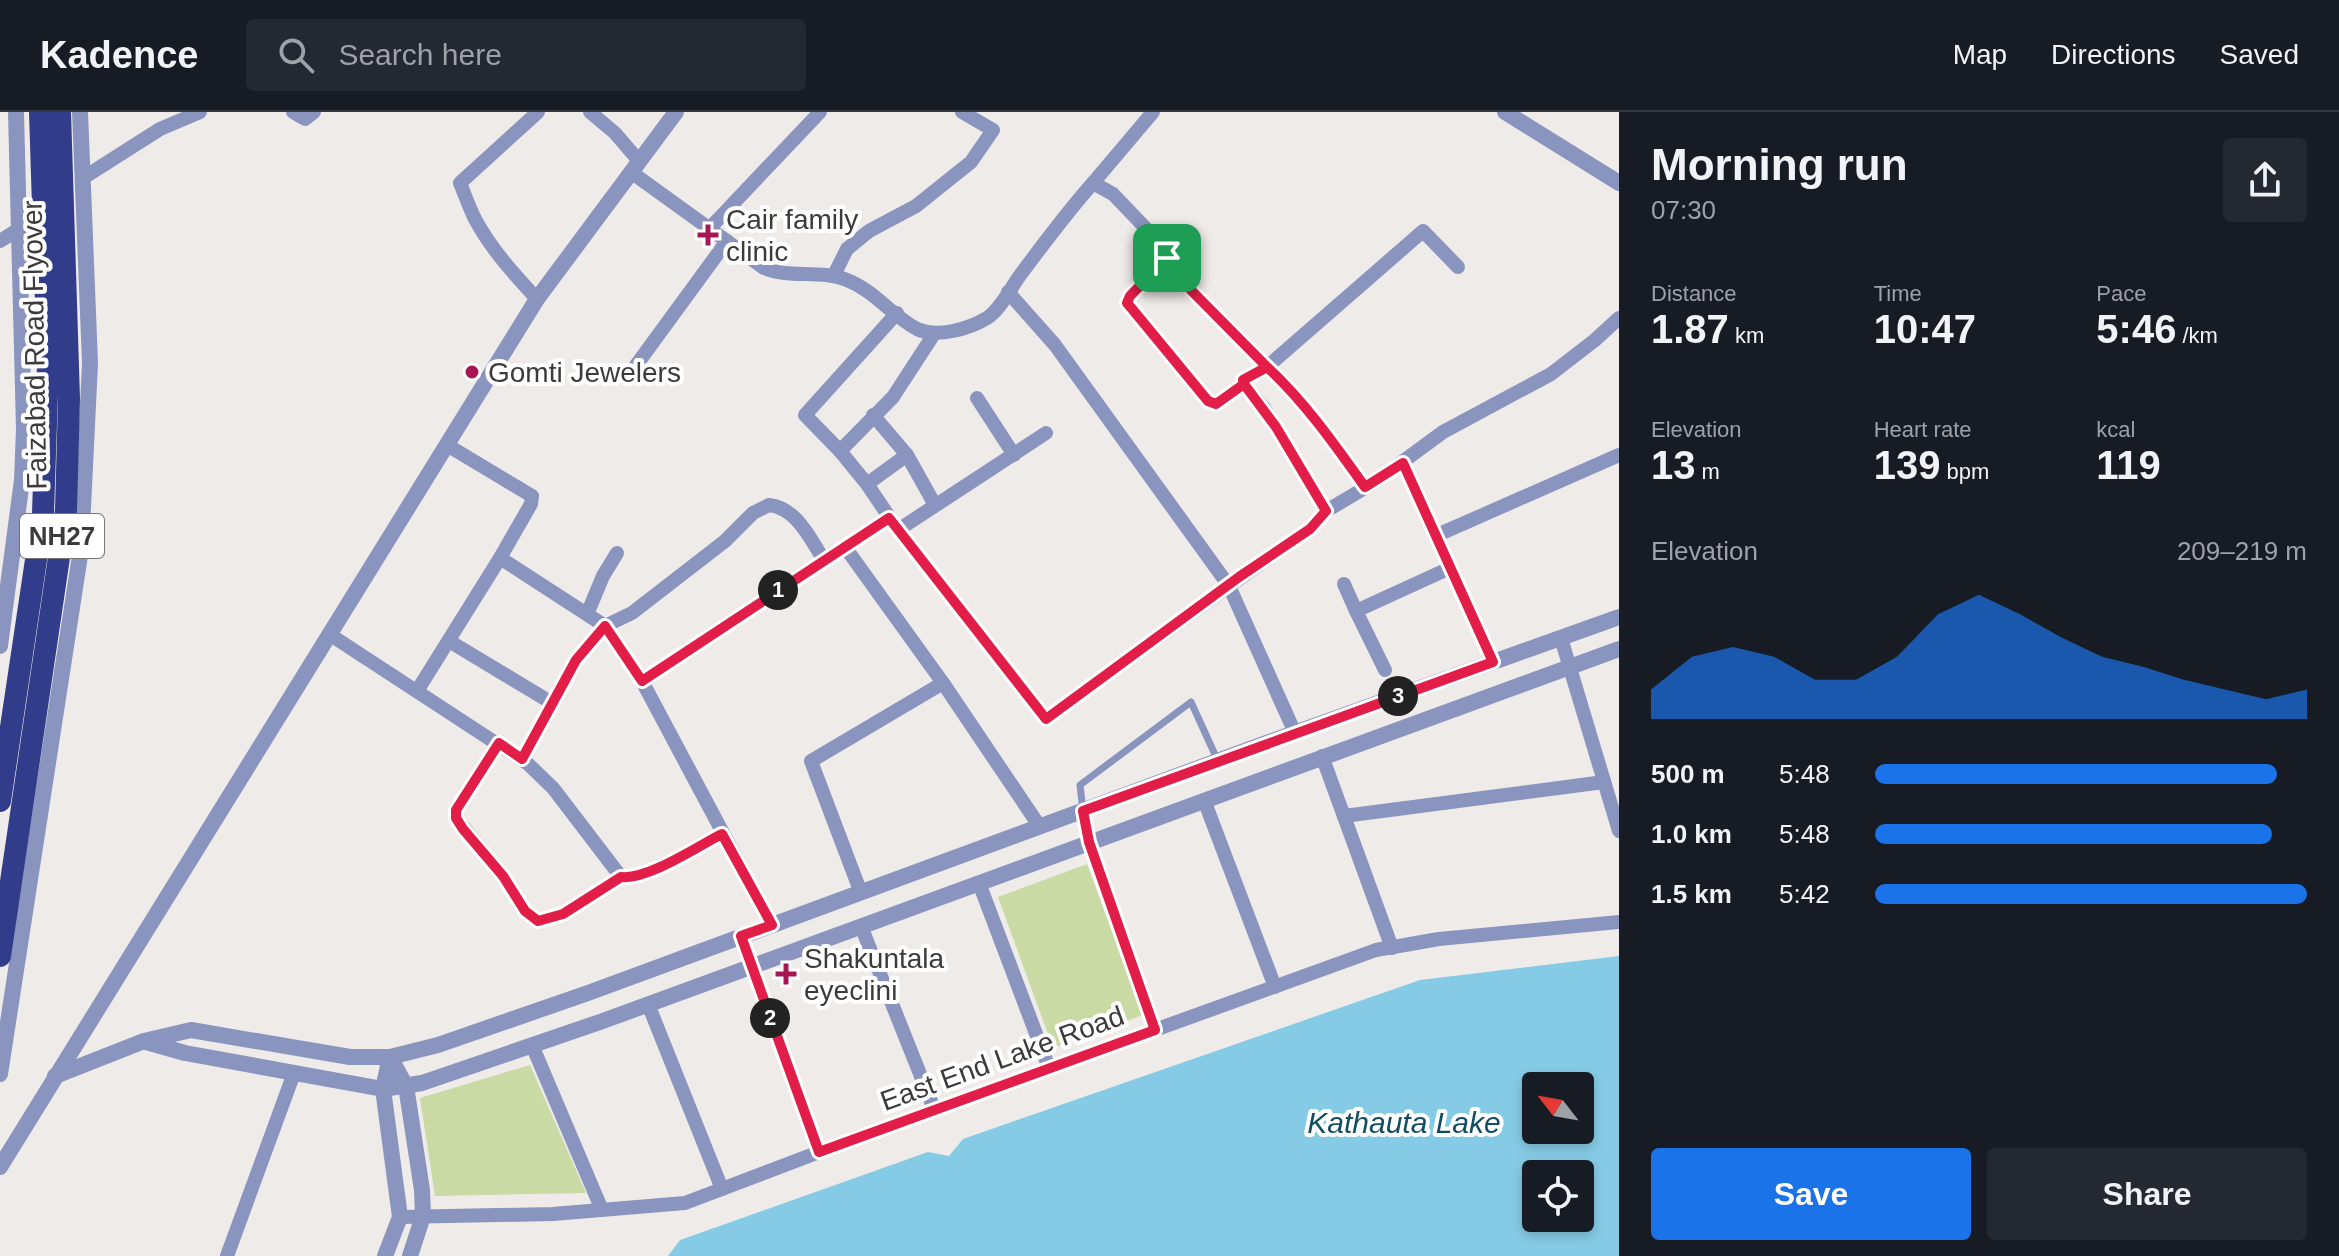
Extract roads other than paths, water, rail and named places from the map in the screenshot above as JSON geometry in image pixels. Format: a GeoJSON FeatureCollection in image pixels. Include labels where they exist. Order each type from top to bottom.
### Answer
{"type":"FeatureCollection","features":[{"type":"Feature","properties":{"kind":"highway","name":"NH27"},"geometry":{"type":"LineString","coordinates":[[0,801],[44,498],[48,365],[40,112]]}},
{"type":"Feature","properties":{"kind":"highway","name":"Faizabad Road Flyover"},"geometry":{"type":"LineString","coordinates":[[0,956],[66,510],[69,399],[60,112]]}},
{"type":"Feature","properties":{"kind":"street"},"geometry":{"type":"LineString","coordinates":[[0,646],[22,480],[24,429],[16,112]]}},
{"type":"Feature","properties":{"kind":"street"},"geometry":{"type":"LineString","coordinates":[[0,1074],[81,549],[90,363],[80,112]]}},
{"type":"Feature","properties":{"kind":"street"},"geometry":{"type":"LineString","coordinates":[[83,178],[160,129],[200,112]]}},
{"type":"Feature","properties":{"kind":"street"},"geometry":{"type":"LineString","coordinates":[[293,112],[305,119],[314,112]]}},
{"type":"Feature","properties":{"kind":"street"},"geometry":{"type":"LineString","coordinates":[[537,299],[509,269],[487,238],[474,217],[460,183],[538,112]]}},
{"type":"Feature","properties":{"kind":"street"},"geometry":{"type":"LineString","coordinates":[[590,112],[615,133],[635,166],[709,229],[764,268],[778,273],[834,275],[868,289],[916,328],[934,334],[989,317],[1072,205],[1153,112]]}},
{"type":"Feature","properties":{"kind":"street"},"geometry":{"type":"LineString","coordinates":[[0,1167],[537,299],[676,112]]}},
{"type":"Feature","properties":{"kind":"street"},"geometry":{"type":"LineString","coordinates":[[709,229],[820,112]]}},
{"type":"Feature","properties":{"kind":"street"},"geometry":{"type":"LineString","coordinates":[[834,275],[847,249],[869,231],[916,206],[971,162],[993,130],[962,112]]}},
{"type":"Feature","properties":{"kind":"street"},"geometry":{"type":"LineString","coordinates":[[1505,112],[1619,183]]}},
{"type":"Feature","properties":{"kind":"street"},"geometry":{"type":"LineString","coordinates":[[1093,183],[1113,194],[1156,239],[1182,281],[1285,384],[1365,487]]}},
{"type":"Feature","properties":{"kind":"street"},"geometry":{"type":"LineString","coordinates":[[0,241],[19,229],[43,229]]}},
{"type":"Feature","properties":{"kind":"street"},"geometry":{"type":"LineString","coordinates":[[1326,511],[1276,427],[1243,380],[1267,367],[1423,231],[1458,267]]}},
{"type":"Feature","properties":{"kind":"street"},"geometry":{"type":"LineString","coordinates":[[629,375],[727,241]]}},
{"type":"Feature","properties":{"kind":"street"},"geometry":{"type":"LineString","coordinates":[[1167,258],[1130,296],[1127,303],[1208,401],[1216,404],[1244,384]]}},
{"type":"Feature","properties":{"kind":"street"},"geometry":{"type":"LineString","coordinates":[[1008,292],[1055,345],[1229,586],[1295,733]]}},
{"type":"Feature","properties":{"kind":"street"},"geometry":{"type":"LineString","coordinates":[[897,313],[805,415],[867,484],[893,524],[1046,719],[1310,529],[1326,511],[1403,463],[1443,432],[1551,374],[1619,318]]}},
{"type":"Feature","properties":{"kind":"street"},"geometry":{"type":"LineString","coordinates":[[840,451],[893,397],[934,334]]}},
{"type":"Feature","properties":{"kind":"street"},"geometry":{"type":"LineString","coordinates":[[977,398],[1014,455]]}},
{"type":"Feature","properties":{"kind":"street"},"geometry":{"type":"LineString","coordinates":[[873,415],[907,455],[935,505]]}},
{"type":"Feature","properties":{"kind":"street"},"geometry":{"type":"LineString","coordinates":[[642,681],[845,547],[935,505],[1046,433]]}},
{"type":"Feature","properties":{"kind":"street"},"geometry":{"type":"LineString","coordinates":[[417,691],[500,558],[531,504],[532,496],[447,445]]}},
{"type":"Feature","properties":{"kind":"street"},"geometry":{"type":"LineString","coordinates":[[867,484],[907,455]]}},
{"type":"Feature","properties":{"kind":"street"},"geometry":{"type":"LineString","coordinates":[[1435,536],[1619,455]]}},
{"type":"Feature","properties":{"kind":"street"},"geometry":{"type":"LineString","coordinates":[[1403,463],[1493,662]]}},
{"type":"Feature","properties":{"kind":"street"},"geometry":{"type":"LineString","coordinates":[[522,759],[576,660],[605,626],[632,613],[725,541],[753,513],[769,505],[785,509],[799,522],[824,560]]}},
{"type":"Feature","properties":{"kind":"street"},"geometry":{"type":"LineString","coordinates":[[845,547],[943,683],[1040,827]]}},
{"type":"Feature","properties":{"kind":"street"},"geometry":{"type":"LineString","coordinates":[[588,612],[603,576],[617,553]]}},
{"type":"Feature","properties":{"kind":"street"},"geometry":{"type":"LineString","coordinates":[[500,558],[588,612],[605,626],[642,681],[772,925]]}},
{"type":"Feature","properties":{"kind":"street"},"geometry":{"type":"LineString","coordinates":[[1356,611],[1450,568]]}},
{"type":"Feature","properties":{"kind":"street"},"geometry":{"type":"LineString","coordinates":[[1344,584],[1385,670]]}},
{"type":"Feature","properties":{"kind":"street"},"geometry":{"type":"LineString","coordinates":[[2,620],[28,616]]}},
{"type":"Feature","properties":{"kind":"street"},"geometry":{"type":"LineString","coordinates":[[55,1076],[144,1041],[191,1030],[350,1057],[390,1057],[438,1045],[1619,617]]}},
{"type":"Feature","properties":{"kind":"street"},"geometry":{"type":"LineString","coordinates":[[329,634],[522,759],[553,788],[621,877],[632,879],[647,873],[722,834]]}},
{"type":"Feature","properties":{"kind":"street"},"geometry":{"type":"LineString","coordinates":[[1561,638],[1619,831]]}},
{"type":"Feature","properties":{"kind":"street"},"geometry":{"type":"LineString","coordinates":[[449,641],[552,703]]}},
{"type":"Feature","properties":{"kind":"street"},"geometry":{"type":"LineString","coordinates":[[144,1041],[185,1053],[383,1089],[422,1083],[648,1004],[1619,649]]}},
{"type":"Feature","properties":{"kind":"street"},"geometry":{"type":"LineString","coordinates":[[861,893],[811,761],[943,683]]}},
{"type":"Feature","properties":{"kind":"street"},"geometry":{"type":"LineString","coordinates":[[499,743],[456,810],[456,818],[503,876],[525,911],[538,921],[563,914],[621,877]]}},
{"type":"Feature","properties":{"kind":"street"},"geometry":{"type":"LineString","coordinates":[[1322,756],[1392,948]]}},
{"type":"Feature","properties":{"kind":"street"},"geometry":{"type":"LineString","coordinates":[[1344,816],[1604,782]]}},
{"type":"Feature","properties":{"kind":"street"},"geometry":{"type":"LineString","coordinates":[[1204,800],[1275,987]]}},
{"type":"Feature","properties":{"kind":"street"},"geometry":{"type":"LineString","coordinates":[[1083,811],[1089,842],[1155,1030]]}},
{"type":"Feature","properties":{"kind":"street"},"geometry":{"type":"LineString","coordinates":[[979,883],[1049,1068]]}},
{"type":"Feature","properties":{"kind":"street","name":"East End Lake Road"},"geometry":{"type":"LineString","coordinates":[[400,1217],[553,1214],[685,1203],[934,1109],[1376,950],[1439,939],[1619,922]]}},
{"type":"Feature","properties":{"kind":"street"},"geometry":{"type":"LineString","coordinates":[[861,926],[934,1109]]}},
{"type":"Feature","properties":{"kind":"street"},"geometry":{"type":"LineString","coordinates":[[741,936],[819,1152]]}},
{"type":"Feature","properties":{"kind":"street"},"geometry":{"type":"LineString","coordinates":[[648,1004],[722,1189]]}},
{"type":"Feature","properties":{"kind":"street"},"geometry":{"type":"LineString","coordinates":[[532,1045],[602,1210]]}},
{"type":"Feature","properties":{"kind":"street"},"geometry":{"type":"LineString","coordinates":[[390,1057],[406,1086],[422,1190],[423,1216],[410,1256]]}},
{"type":"Feature","properties":{"kind":"street"},"geometry":{"type":"LineString","coordinates":[[385,1256],[400,1217],[383,1089],[390,1057]]}},
{"type":"Feature","properties":{"kind":"street"},"geometry":{"type":"LineString","coordinates":[[227,1256],[294,1073]]}},
{"type":"Feature","properties":{"kind":"lane"},"geometry":{"type":"LineString","coordinates":[[1083,811],[1080,785],[1191,702],[1218,761]]}},
{"type":"Feature","properties":{"kind":"water","name":"Kathauta Lake"},"geometry":{"type":"Polygon","coordinates":[[[1619,956],[1619,1256],[668,1256],[680,1240],[928,1152],[949,1156],[963,1139],[1420,980],[1619,956]]]}},
{"type":"Feature","properties":{"kind":"place","name":"Cair family clinic"},"geometry":{"type":"Point","coordinates":[708,235]}},
{"type":"Feature","properties":{"kind":"place","name":"Gomti Jewelers"},"geometry":{"type":"Point","coordinates":[472,372]}},
{"type":"Feature","properties":{"kind":"place","name":"Shakuntala eyeclini"},"geometry":{"type":"Point","coordinates":[786,974]}}]}
